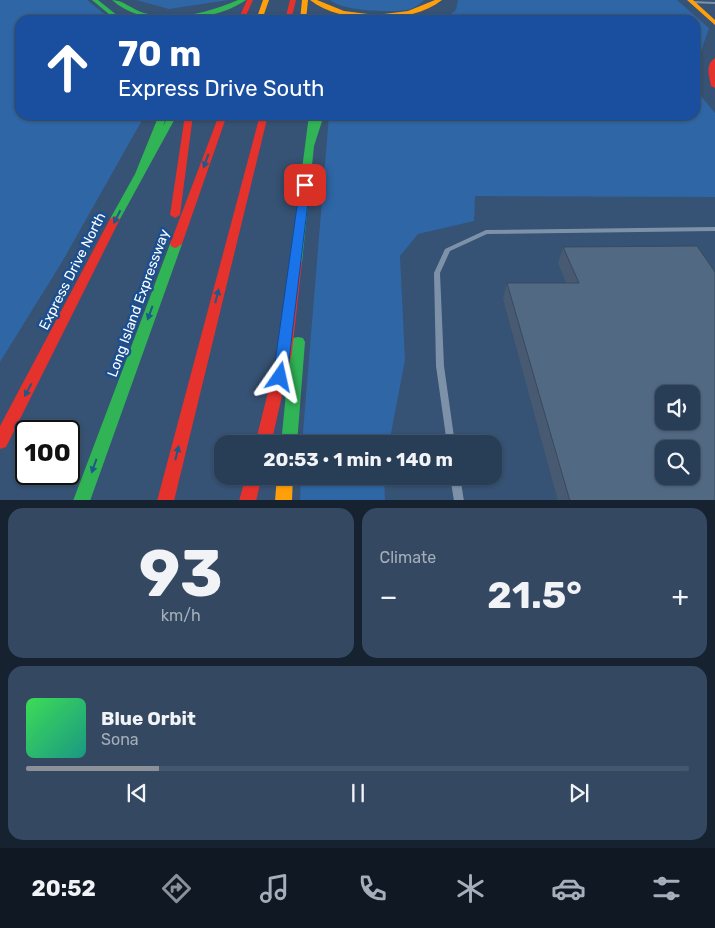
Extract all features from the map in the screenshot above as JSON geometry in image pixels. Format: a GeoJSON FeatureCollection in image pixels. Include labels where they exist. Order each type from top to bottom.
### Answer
{"type":"FeatureCollection","features":[{"type":"Feature","properties":{"kind":"main road"},"geometry":{"type":"LineString","coordinates":[[96,0],[101,7],[113,15]]}},
{"type":"Feature","properties":{"kind":"main road"},"geometry":{"type":"LineString","coordinates":[[115,0],[120,6],[130,12],[159,15]]}},
{"type":"Feature","properties":{"kind":"main road"},"geometry":{"type":"LineString","coordinates":[[179,15],[208,12],[243,0]]}},
{"type":"Feature","properties":{"kind":"main road"},"geometry":{"type":"LineString","coordinates":[[243,15],[250,0]]}},
{"type":"Feature","properties":{"kind":"main road"},"geometry":{"type":"LineString","coordinates":[[261,15],[266,0]]}},
{"type":"Feature","properties":{"kind":"main road"},"geometry":{"type":"LineString","coordinates":[[289,15],[293,0]]}},
{"type":"Feature","properties":{"kind":"main road"},"geometry":{"type":"LineString","coordinates":[[304,15],[305,0]]}},
{"type":"Feature","properties":{"kind":"main road"},"geometry":{"type":"LineString","coordinates":[[312,0],[334,11],[365,15]]}},
{"type":"Feature","properties":{"kind":"main road"},"geometry":{"type":"LineString","coordinates":[[384,15],[416,12],[431,6],[439,0]]}},
{"type":"Feature","properties":{"kind":"main road"},"geometry":{"type":"LineString","coordinates":[[691,1],[715,23]]}},
{"type":"Feature","properties":{"kind":"main road"},"geometry":{"type":"LineString","coordinates":[[715,60],[710,71],[715,86]]}},
{"type":"Feature","properties":{"kind":"main road"},"geometry":{"type":"LineString","coordinates":[[139,173],[161,120]]}},
{"type":"Feature","properties":{"kind":"main road","name":"Express Drive North"},"geometry":{"type":"LineString","coordinates":[[0,442],[139,173],[170,120]]}},
{"type":"Feature","properties":{"kind":"main road"},"geometry":{"type":"LineString","coordinates":[[163,278],[179,193],[187,120]]}},
{"type":"Feature","properties":{"kind":"main road","name":"Long Island Expressway"},"geometry":{"type":"LineString","coordinates":[[81,500],[221,120]]}},
{"type":"Feature","properties":{"kind":"main road"},"geometry":{"type":"LineString","coordinates":[[165,500],[263,120]]}},
{"type":"Feature","properties":{"kind":"main road"},"geometry":{"type":"LineString","coordinates":[[265,435],[285,352],[312,120]]}},
{"type":"Feature","properties":{"kind":"main road"},"geometry":{"type":"LineString","coordinates":[[309,146],[318,120]]}},
{"type":"Feature","properties":{"kind":"main road"},"geometry":{"type":"LineString","coordinates":[[289,435],[302,308],[296,262]]}},
{"type":"Feature","properties":{"kind":"main road"},"geometry":{"type":"LineString","coordinates":[[247,500],[251,485]]}},
{"type":"Feature","properties":{"kind":"main road"},"geometry":{"type":"LineString","coordinates":[[283,500],[284,485]]}},
{"type":"Feature","properties":{"kind":"lane"},"geometry":{"type":"LineString","coordinates":[[691,1],[713,3]]}},
{"type":"Feature","properties":{"kind":"lane"},"geometry":{"type":"LineString","coordinates":[[450,435],[440,366],[437,273],[447,250],[486,232],[715,229]]}},
{"type":"Feature","properties":{"kind":"lane"},"geometry":{"type":"LineString","coordinates":[[457,485],[459,500]]}},
{"type":"Feature","properties":{"kind":"shaded area"},"geometry":{"type":"Polygon","coordinates":[[[0,0],[87,0],[106,15],[15,15],[15,120],[142,120],[62,262],[0,362],[0,0]]]}},
{"type":"Feature","properties":{"kind":"shaded area"},"geometry":{"type":"Polygon","coordinates":[[[136,0],[229,0],[169,9],[136,0]]]}},
{"type":"Feature","properties":{"kind":"shaded area"},"geometry":{"type":"Polygon","coordinates":[[[330,0],[424,0],[409,9],[390,11],[355,9],[336,4],[330,0]]]}},
{"type":"Feature","properties":{"kind":"shaded area"},"geometry":{"type":"Polygon","coordinates":[[[458,0],[677,0],[694,15],[450,15],[456,10],[458,0]]]}},
{"type":"Feature","properties":{"kind":"shaded area"},"geometry":{"type":"Polygon","coordinates":[[[700,20],[709,28],[700,54],[700,20]]]}},
{"type":"Feature","properties":{"kind":"shaded area"},"geometry":{"type":"Polygon","coordinates":[[[700,95],[715,113],[715,197],[475,196],[474,221],[418,234],[400,256],[405,360],[391,435],[303,435],[329,120],[700,120],[700,95]]]}},
{"type":"Feature","properties":{"kind":"shaded area"},"geometry":{"type":"Polygon","coordinates":[[[301,485],[384,485],[385,500],[300,500],[301,485]]]}},
{"type":"Feature","properties":{"kind":"building"},"geometry":{"type":"Polygon","coordinates":[[[697,246],[715,272],[715,500],[570,500],[507,283],[579,283],[563,247],[697,246]]]}},
{"type":"Feature","properties":{"kind":"traffic: fast"},"geometry":{"type":"LineString","coordinates":[[95,0],[114,15]]}},
{"type":"Feature","properties":{"kind":"traffic: fast"},"geometry":{"type":"LineString","coordinates":[[115,0],[128,9],[143,15]]}},
{"type":"Feature","properties":{"kind":"traffic: fast"},"geometry":{"type":"LineString","coordinates":[[195,15],[243,0]]}},
{"type":"Feature","properties":{"kind":"traffic: fast"},"geometry":{"type":"LineString","coordinates":[[139,173],[161,120]]}},
{"type":"Feature","properties":{"kind":"traffic: fast"},"geometry":{"type":"LineString","coordinates":[[115,219],[170,120]]}},
{"type":"Feature","properties":{"kind":"traffic: fast"},"geometry":{"type":"LineString","coordinates":[[296,262],[312,120]]}},
{"type":"Feature","properties":{"kind":"traffic: fast"},"geometry":{"type":"LineString","coordinates":[[309,147],[318,120]]}},
{"type":"Feature","properties":{"kind":"traffic: fast"},"geometry":{"type":"LineString","coordinates":[[81,500],[176,244]]}},
{"type":"Feature","properties":{"kind":"traffic: fast"},"geometry":{"type":"LineString","coordinates":[[290,435],[298,342]]}},
{"type":"Feature","properties":{"kind":"traffic: slow"},"geometry":{"type":"LineString","coordinates":[[261,15],[266,0]]}},
{"type":"Feature","properties":{"kind":"traffic: slow"},"geometry":{"type":"LineString","coordinates":[[304,15],[305,0]]}},
{"type":"Feature","properties":{"kind":"traffic: slow"},"geometry":{"type":"LineString","coordinates":[[313,0],[327,8],[354,15]]}},
{"type":"Feature","properties":{"kind":"traffic: slow"},"geometry":{"type":"LineString","coordinates":[[398,15],[425,8],[439,0]]}},
{"type":"Feature","properties":{"kind":"traffic: slow"},"geometry":{"type":"LineString","coordinates":[[690,0],[715,23]]}},
{"type":"Feature","properties":{"kind":"traffic: slow"},"geometry":{"type":"LineString","coordinates":[[283,500],[284,485]]}},
{"type":"Feature","properties":{"kind":"traffic: jam"},"geometry":{"type":"LineString","coordinates":[[243,15],[250,0]]}},
{"type":"Feature","properties":{"kind":"traffic: jam"},"geometry":{"type":"LineString","coordinates":[[289,15],[293,0]]}},
{"type":"Feature","properties":{"kind":"traffic: jam"},"geometry":{"type":"LineString","coordinates":[[715,60],[711,71],[715,86]]}},
{"type":"Feature","properties":{"kind":"traffic: jam"},"geometry":{"type":"LineString","coordinates":[[175,215],[188,120]]}},
{"type":"Feature","properties":{"kind":"traffic: jam"},"geometry":{"type":"LineString","coordinates":[[176,244],[221,120]]}},
{"type":"Feature","properties":{"kind":"traffic: jam"},"geometry":{"type":"LineString","coordinates":[[165,500],[263,120]]}},
{"type":"Feature","properties":{"kind":"traffic: jam"},"geometry":{"type":"LineString","coordinates":[[0,442],[115,219]]}},
{"type":"Feature","properties":{"kind":"traffic: jam"},"geometry":{"type":"LineString","coordinates":[[265,435],[285,352],[296,262]]}},
{"type":"Feature","properties":{"kind":"traffic: jam"},"geometry":{"type":"LineString","coordinates":[[247,500],[251,485]]}},
{"type":"Feature","properties":{"kind":"route"},"geometry":{"type":"LineString","coordinates":[[280,377],[288,329],[305,185]]}}]}
